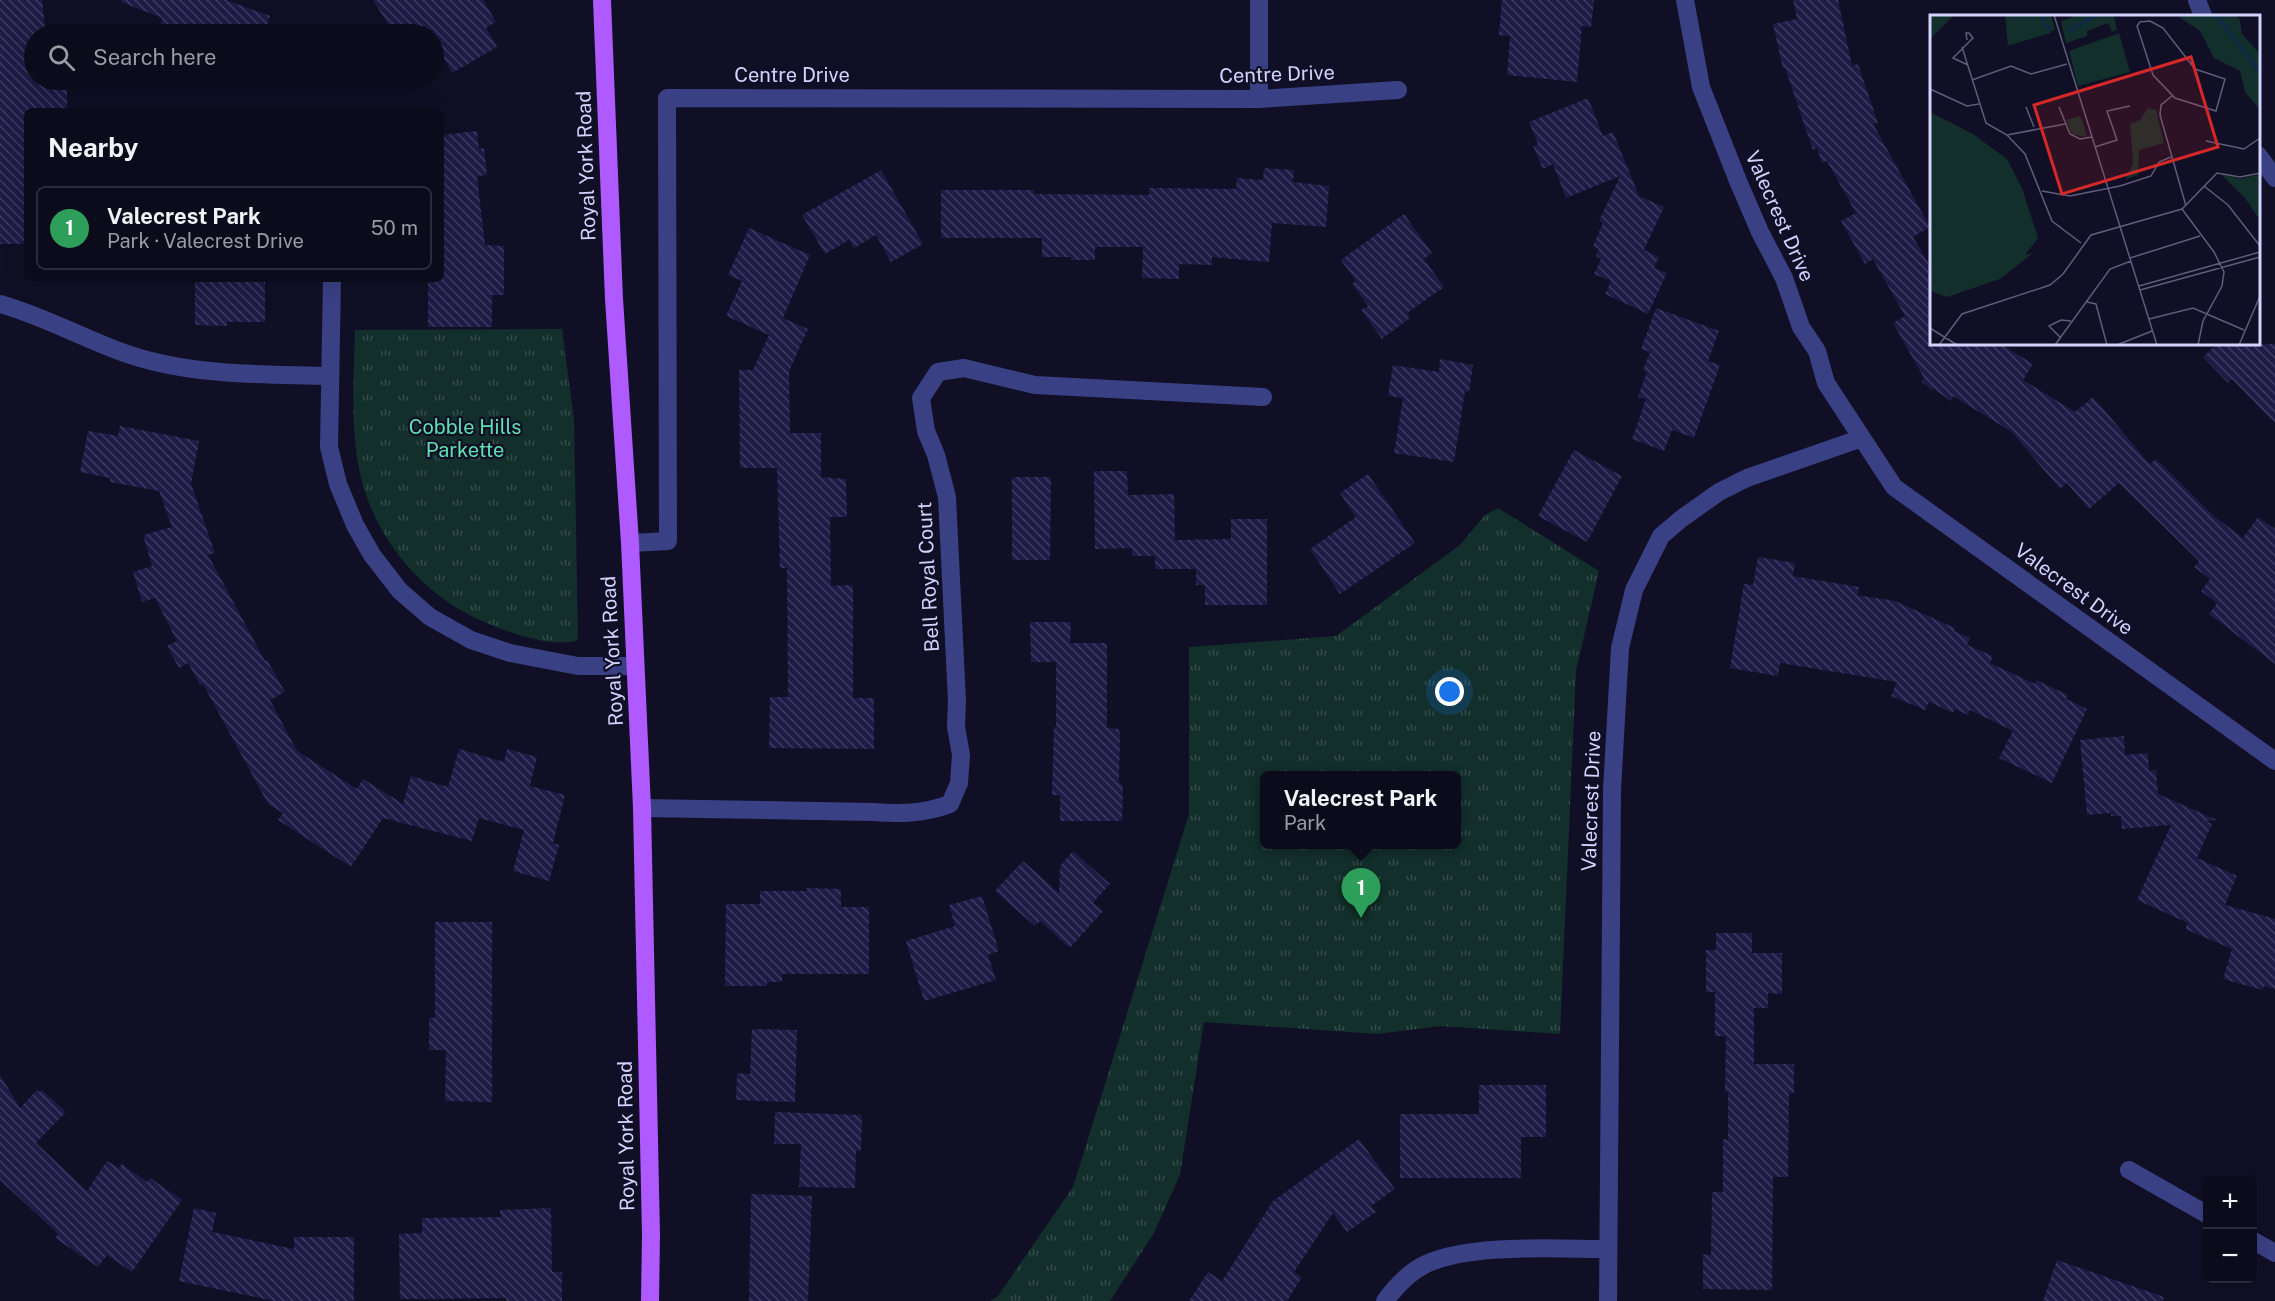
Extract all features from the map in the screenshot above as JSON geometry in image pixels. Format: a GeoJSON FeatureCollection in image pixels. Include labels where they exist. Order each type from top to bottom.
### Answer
{"type":"FeatureCollection","features":[{"type":"Feature","properties":{"kind":"main road","name":"Royal York Road"},"geometry":{"type":"LineString","coordinates":[[602,0],[614,299],[630,543],[642,808],[651,1235],[650,1301]]}},
{"type":"Feature","properties":{"kind":"street"},"geometry":{"type":"LineString","coordinates":[[1259,0],[1259,99]]}},
{"type":"Feature","properties":{"kind":"street","name":"Valecrest Drive"},"geometry":{"type":"LineString","coordinates":[[1685,0],[1701,87],[1738,181],[1760,232],[1784,278],[1801,327],[1817,351],[1826,383],[1894,487],[2275,761]]}},
{"type":"Feature","properties":{"kind":"street"},"geometry":{"type":"LineString","coordinates":[[2198,0],[2203,15]]}},
{"type":"Feature","properties":{"kind":"street","name":"Centre Drive"},"geometry":{"type":"LineString","coordinates":[[630,543],[668,541],[668,98],[1259,99],[1398,90]]}},
{"type":"Feature","properties":{"kind":"street"},"geometry":{"type":"LineString","coordinates":[[2260,156],[2275,178]]}},
{"type":"Feature","properties":{"kind":"street"},"geometry":{"type":"LineString","coordinates":[[332,282],[329,447],[338,484],[355,525],[372,555],[400,591],[430,617],[471,640],[510,653],[578,666],[635,666]]}},
{"type":"Feature","properties":{"kind":"street"},"geometry":{"type":"LineString","coordinates":[[0,304],[32,313],[98,343],[151,361],[212,373],[330,376]]}},
{"type":"Feature","properties":{"kind":"street","name":"Bell Royal Court"},"geometry":{"type":"LineString","coordinates":[[642,808],[906,814],[932,811],[950,804],[959,783],[961,755],[956,727],[957,701],[947,497],[936,455],[926,431],[921,398],[938,372],[964,368],[1035,385],[1263,397]]}},
{"type":"Feature","properties":{"kind":"street","name":"Valecrest Drive"},"geometry":{"type":"LineString","coordinates":[[1608,1301],[1612,790],[1620,648],[1634,590],[1661,536],[1719,492],[1747,478],[1862,438]]}},
{"type":"Feature","properties":{"kind":"street"},"geometry":{"type":"LineString","coordinates":[[2129,1170],[2203,1212]]}},
{"type":"Feature","properties":{"kind":"street"},"geometry":{"type":"LineString","coordinates":[[2257,1242],[2275,1253]]}},
{"type":"Feature","properties":{"kind":"street"},"geometry":{"type":"LineString","coordinates":[[1385,1301],[1405,1278],[1425,1265],[1452,1255],[1483,1251],[1608,1249]]}},
{"type":"Feature","properties":{"kind":"green space","name":"Cobble Hills Parkette"},"geometry":{"type":"Polygon","coordinates":[[[562,329],[574,420],[578,640],[569,642],[547,641],[514,633],[468,614],[444,599],[422,581],[403,560],[386,537],[363,485],[355,441],[353,394],[355,330],[562,329]]]}},
{"type":"Feature","properties":{"kind":"green space"},"geometry":{"type":"Polygon","coordinates":[[[1498,508],[1599,571],[1576,671],[1560,1034],[1441,1026],[1377,1034],[1204,1022],[1180,1175],[1154,1233],[1110,1301],[990,1301],[998,1296],[1073,1187],[1189,814],[1189,647],[1336,636],[1460,545],[1485,515],[1498,508]]]}},
{"type":"Feature","properties":{"kind":"building"},"geometry":{"type":"Polygon","coordinates":[[[0,0],[42,0],[45,24],[24,24],[24,90],[67,90],[67,108],[24,108],[24,244],[0,244],[0,0]]]}},
{"type":"Feature","properties":{"kind":"building"},"geometry":{"type":"Polygon","coordinates":[[[121,0],[226,0],[270,16],[267,24],[160,24],[162,18],[121,2],[121,0]]]}},
{"type":"Feature","properties":{"kind":"building"},"geometry":{"type":"Polygon","coordinates":[[[373,0],[483,0],[496,22],[486,28],[497,47],[452,73],[444,58],[444,24],[388,24],[373,0]]]}},
{"type":"Feature","properties":{"kind":"building"},"geometry":{"type":"Polygon","coordinates":[[[1502,0],[1594,0],[1591,27],[1582,26],[1577,82],[1507,75],[1510,36],[1499,35],[1502,0]]]}},
{"type":"Feature","properties":{"kind":"building"},"geometry":{"type":"Polygon","coordinates":[[[1793,0],[1838,0],[1852,66],[1858,64],[1878,123],[1873,124],[1930,227],[1913,237],[1930,266],[1930,345],[2002,345],[2033,364],[2023,380],[2075,412],[2093,397],[2150,464],[2156,459],[2216,518],[2243,538],[2258,517],[2275,529],[2275,664],[2209,614],[2217,603],[2201,591],[2210,579],[2194,567],[2199,561],[2119,483],[2089,509],[2067,483],[2060,489],[2012,432],[1953,396],[1951,401],[1932,388],[1932,392],[1921,382],[1924,378],[1893,323],[1905,316],[1873,259],[1865,264],[1841,221],[1856,213],[1827,161],[1822,163],[1817,148],[1813,150],[1785,68],[1783,69],[1773,24],[1797,19],[1793,0]]]}},
{"type":"Feature","properties":{"kind":"building"},"geometry":{"type":"Polygon","coordinates":[[[1588,98],[1603,136],[1613,132],[1639,196],[1664,207],[1644,250],[1659,257],[1654,268],[1667,273],[1648,314],[1605,294],[1611,281],[1594,274],[1601,259],[1596,256],[1599,249],[1593,246],[1603,223],[1599,221],[1620,176],[1566,198],[1553,164],[1543,169],[1533,146],[1538,144],[1529,122],[1588,98]]]}},
{"type":"Feature","properties":{"kind":"building"},"geometry":{"type":"Polygon","coordinates":[[[477,131],[479,149],[484,148],[487,175],[477,176],[485,245],[504,246],[504,295],[492,295],[492,327],[428,327],[428,282],[444,282],[444,135],[477,131]]]}},
{"type":"Feature","properties":{"kind":"building"},"geometry":{"type":"Polygon","coordinates":[[[1264,168],[1294,170],[1293,182],[1329,186],[1326,227],[1272,223],[1269,262],[1212,257],[1212,265],[1179,264],[1179,279],[1142,278],[1143,247],[1095,247],[1095,260],[1071,260],[1071,257],[1042,257],[1042,238],[941,238],[941,190],[1034,190],[1034,194],[1149,195],[1149,188],[1236,189],[1237,178],[1263,180],[1264,168]]]}},
{"type":"Feature","properties":{"kind":"building"},"geometry":{"type":"Polygon","coordinates":[[[881,170],[923,244],[891,262],[876,235],[854,248],[849,240],[825,254],[802,215],[881,170]]]}},
{"type":"Feature","properties":{"kind":"building"},"geometry":{"type":"Polygon","coordinates":[[[1404,214],[1432,253],[1424,259],[1444,287],[1407,313],[1410,318],[1382,339],[1361,310],[1368,306],[1352,284],[1356,281],[1341,260],[1404,214]]]}},
{"type":"Feature","properties":{"kind":"building"},"geometry":{"type":"Polygon","coordinates":[[[749,228],[810,255],[783,318],[808,329],[789,371],[790,433],[821,433],[821,477],[846,479],[847,517],[830,517],[831,586],[853,585],[853,698],[874,698],[874,749],[769,748],[770,697],[788,697],[787,568],[780,568],[777,468],[740,468],[739,370],[753,370],[769,335],[726,316],[742,281],[728,275],[749,228]]]}},
{"type":"Feature","properties":{"kind":"building"},"geometry":{"type":"Polygon","coordinates":[[[195,282],[265,282],[265,322],[227,322],[227,326],[195,325],[195,282]]]}},
{"type":"Feature","properties":{"kind":"building"},"geometry":{"type":"Polygon","coordinates":[[[1656,308],[1719,331],[1708,361],[1720,365],[1694,438],[1672,430],[1664,451],[1632,439],[1646,399],[1638,397],[1647,372],[1643,370],[1650,352],[1641,349],[1656,308]]]}},
{"type":"Feature","properties":{"kind":"building"},"geometry":{"type":"Polygon","coordinates":[[[2275,344],[2275,423],[2232,379],[2228,383],[2203,357],[2216,345],[2275,344]]]}},
{"type":"Feature","properties":{"kind":"building"},"geometry":{"type":"Polygon","coordinates":[[[1440,359],[1473,365],[1469,392],[1465,391],[1454,462],[1394,453],[1403,398],[1388,396],[1393,365],[1439,372],[1440,359]]]}},
{"type":"Feature","properties":{"kind":"building"},"geometry":{"type":"Polygon","coordinates":[[[120,426],[199,441],[191,484],[215,553],[208,555],[265,661],[267,660],[285,692],[270,700],[297,751],[357,789],[363,779],[403,804],[411,776],[448,787],[459,749],[504,762],[507,749],[537,757],[530,786],[565,795],[553,843],[559,845],[549,881],[513,871],[524,830],[479,818],[472,841],[383,818],[351,867],[278,820],[283,813],[268,804],[203,684],[200,685],[188,663],[179,668],[167,646],[177,641],[155,598],[142,602],[133,572],[152,566],[143,535],[172,527],[159,491],[110,482],[110,478],[80,472],[88,431],[118,436],[120,426]]]}},
{"type":"Feature","properties":{"kind":"building"},"geometry":{"type":"Polygon","coordinates":[[[1574,450],[1622,476],[1587,542],[1538,516],[1574,450]]]}},
{"type":"Feature","properties":{"kind":"building"},"geometry":{"type":"Polygon","coordinates":[[[1094,471],[1127,471],[1128,495],[1174,494],[1175,540],[1231,539],[1231,519],[1267,519],[1267,605],[1205,605],[1205,585],[1196,585],[1196,569],[1155,569],[1155,556],[1132,556],[1132,548],[1095,549],[1094,471]]]}},
{"type":"Feature","properties":{"kind":"building"},"geometry":{"type":"Polygon","coordinates":[[[1368,474],[1415,543],[1340,594],[1310,549],[1356,517],[1340,493],[1368,474]]]}},
{"type":"Feature","properties":{"kind":"building"},"geometry":{"type":"Polygon","coordinates":[[[1012,477],[1051,477],[1050,560],[1012,560],[1012,477]]]}},
{"type":"Feature","properties":{"kind":"building"},"geometry":{"type":"Polygon","coordinates":[[[1758,557],[1795,563],[1793,576],[1859,587],[1857,595],[1895,601],[1955,628],[1954,631],[1970,638],[1967,645],[1993,656],[1990,663],[2035,684],[2036,680],[2068,695],[2066,699],[2087,709],[2052,783],[1999,758],[2013,731],[1970,710],[1968,715],[1954,709],[1953,713],[1929,702],[1925,710],[1891,696],[1897,682],[1780,663],[1778,676],[1730,668],[1744,584],[1753,585],[1758,557]]]}},
{"type":"Feature","properties":{"kind":"building"},"geometry":{"type":"Polygon","coordinates":[[[1030,622],[1071,622],[1070,643],[1107,643],[1107,728],[1119,729],[1119,783],[1122,784],[1123,792],[1122,821],[1060,821],[1060,795],[1052,795],[1054,727],[1056,727],[1056,662],[1031,662],[1030,622]]]}},
{"type":"Feature","properties":{"kind":"building"},"geometry":{"type":"Polygon","coordinates":[[[2124,736],[2125,755],[2148,753],[2149,771],[2156,770],[2158,794],[2217,820],[2206,821],[2212,824],[2197,858],[2237,876],[2225,905],[2275,919],[2275,989],[2264,986],[2263,990],[2223,979],[2232,949],[2185,929],[2188,923],[2137,900],[2171,825],[2122,829],[2121,816],[2111,816],[2111,813],[2087,815],[2080,740],[2124,736]]]}},
{"type":"Feature","properties":{"kind":"building"},"geometry":{"type":"Polygon","coordinates":[[[1073,851],[1110,884],[1093,903],[1103,911],[1070,948],[1040,921],[1035,926],[995,891],[1023,861],[1059,893],[1060,866],[1073,851]]]}},
{"type":"Feature","properties":{"kind":"building"},"geometry":{"type":"Polygon","coordinates":[[[807,888],[841,889],[841,907],[869,907],[869,974],[782,974],[782,982],[767,982],[767,986],[725,986],[726,904],[760,904],[760,891],[807,891],[807,888]]]}},
{"type":"Feature","properties":{"kind":"building"},"geometry":{"type":"Polygon","coordinates":[[[982,896],[999,951],[988,955],[996,980],[924,1001],[906,941],[955,926],[949,905],[982,896]]]}},
{"type":"Feature","properties":{"kind":"building"},"geometry":{"type":"Polygon","coordinates":[[[435,922],[492,922],[492,1102],[445,1101],[446,1050],[429,1050],[429,1018],[435,1018],[435,922]]]}},
{"type":"Feature","properties":{"kind":"building"},"geometry":{"type":"Polygon","coordinates":[[[1716,933],[1752,933],[1752,953],[1782,953],[1782,994],[1768,993],[1768,1008],[1754,1008],[1754,1064],[1794,1064],[1794,1093],[1789,1093],[1788,1177],[1773,1177],[1772,1290],[1703,1289],[1703,1254],[1711,1255],[1712,1192],[1723,1192],[1723,1139],[1728,1140],[1728,1092],[1725,1092],[1726,1036],[1715,1036],[1715,992],[1706,992],[1706,950],[1716,950],[1716,933]]]}},
{"type":"Feature","properties":{"kind":"building"},"geometry":{"type":"Polygon","coordinates":[[[752,1029],[797,1030],[795,1102],[736,1100],[737,1073],[750,1074],[752,1029]]]}},
{"type":"Feature","properties":{"kind":"building"},"geometry":{"type":"Polygon","coordinates":[[[0,1075],[20,1108],[37,1090],[39,1092],[42,1090],[66,1112],[36,1143],[87,1191],[107,1161],[119,1168],[122,1164],[147,1182],[150,1178],[182,1200],[132,1272],[107,1255],[98,1267],[55,1238],[58,1234],[0,1180],[0,1075]]]}},
{"type":"Feature","properties":{"kind":"building"},"geometry":{"type":"Polygon","coordinates":[[[1479,1085],[1546,1085],[1546,1137],[1521,1137],[1521,1178],[1400,1178],[1400,1114],[1479,1114],[1479,1085]]]}},
{"type":"Feature","properties":{"kind":"building"},"geometry":{"type":"Polygon","coordinates":[[[775,1112],[862,1115],[861,1151],[856,1151],[855,1188],[799,1187],[801,1144],[774,1144],[775,1112]]]}},
{"type":"Feature","properties":{"kind":"building"},"geometry":{"type":"Polygon","coordinates":[[[1359,1139],[1395,1189],[1371,1206],[1376,1212],[1347,1232],[1333,1213],[1294,1272],[1302,1277],[1287,1301],[1189,1301],[1208,1272],[1222,1281],[1273,1201],[1359,1139]]]}},
{"type":"Feature","properties":{"kind":"building"},"geometry":{"type":"Polygon","coordinates":[[[751,1194],[812,1196],[808,1301],[749,1301],[751,1194]]]}},
{"type":"Feature","properties":{"kind":"building"},"geometry":{"type":"Polygon","coordinates":[[[194,1208],[216,1213],[212,1232],[294,1249],[294,1237],[354,1237],[354,1301],[274,1301],[179,1281],[194,1208]]]}},
{"type":"Feature","properties":{"kind":"building"},"geometry":{"type":"Polygon","coordinates":[[[551,1208],[552,1272],[562,1272],[562,1301],[506,1301],[506,1298],[400,1299],[399,1234],[422,1233],[422,1218],[501,1217],[500,1210],[551,1208]]]}},
{"type":"Feature","properties":{"kind":"building"},"geometry":{"type":"Polygon","coordinates":[[[2057,1260],[2164,1297],[2163,1301],[2043,1301],[2057,1260]]]}},
{"type":"Feature","properties":{"kind":"place","name":"Valecrest Park"},"geometry":{"type":"Point","coordinates":[1361,918]}}]}
